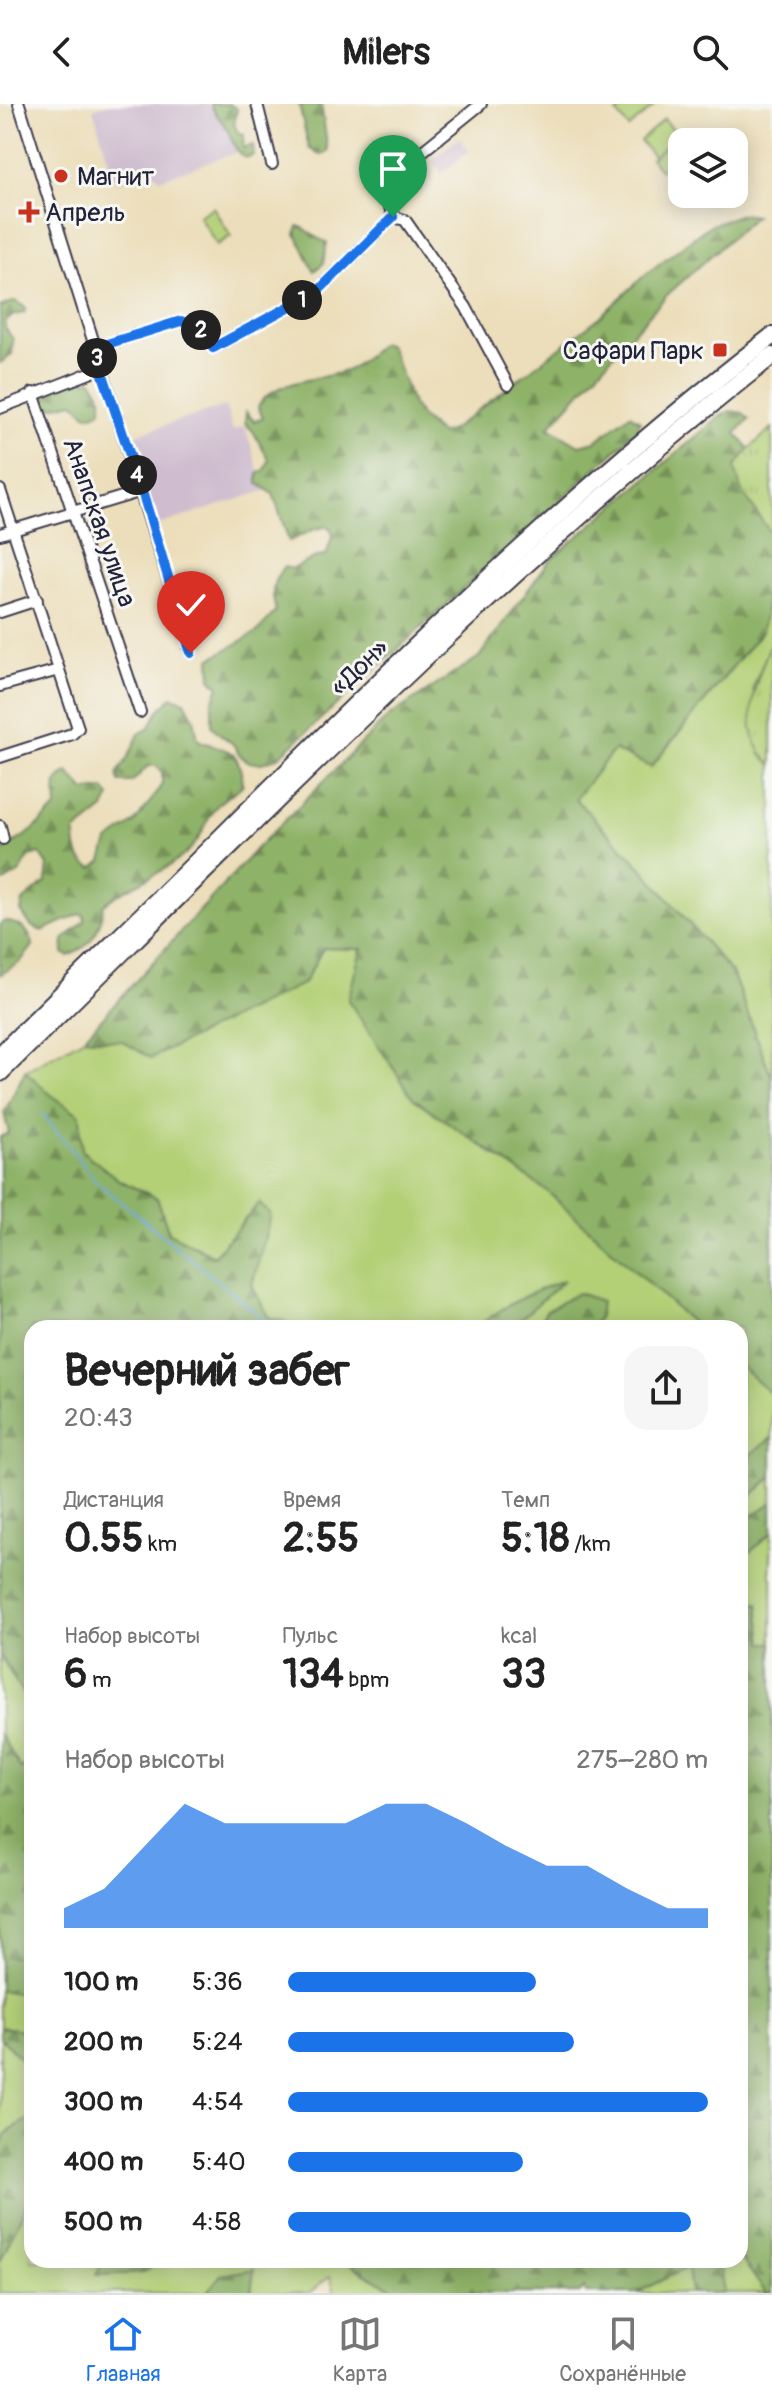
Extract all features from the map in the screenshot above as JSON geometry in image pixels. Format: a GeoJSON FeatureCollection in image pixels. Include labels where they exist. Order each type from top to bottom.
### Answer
{"type":"FeatureCollection","features":[{"type":"Feature","properties":{"kind":"highway","name":"«Дон»"},"geometry":{"type":"LineString","coordinates":[[0,1055],[415,647],[615,463],[770,341]]}},
{"type":"Feature","properties":{"kind":"highway","name":"«Дон»"},"geometry":{"type":"LineString","coordinates":[[0,1073],[444,639],[677,431],[770,341]]}},
{"type":"Feature","properties":{"kind":"street"},"geometry":{"type":"LineString","coordinates":[[19,104],[191,653]]}},
{"type":"Feature","properties":{"kind":"street"},"geometry":{"type":"LineString","coordinates":[[257,104],[272,164]]}},
{"type":"Feature","properties":{"kind":"street"},"geometry":{"type":"LineString","coordinates":[[393,217],[383,183],[481,104]]}},
{"type":"Feature","properties":{"kind":"street"},"geometry":{"type":"LineString","coordinates":[[94,348],[181,321],[199,327],[213,348],[318,291],[393,217]]}},
{"type":"Feature","properties":{"kind":"street"},"geometry":{"type":"LineString","coordinates":[[393,217],[405,220],[446,276],[508,385]]}},
{"type":"Feature","properties":{"kind":"street"},"geometry":{"type":"LineString","coordinates":[[0,408],[100,369]]}},
{"type":"Feature","properties":{"kind":"street","name":"Анапская улица"},"geometry":{"type":"LineString","coordinates":[[33,393],[140,712]]}},
{"type":"Feature","properties":{"kind":"street"},"geometry":{"type":"LineString","coordinates":[[0,490],[78,728],[76,733],[0,757]]}},
{"type":"Feature","properties":{"kind":"street"},"geometry":{"type":"LineString","coordinates":[[0,534],[142,491]]}},
{"type":"Feature","properties":{"kind":"street"},"geometry":{"type":"LineString","coordinates":[[0,612],[37,600]]}},
{"type":"Feature","properties":{"kind":"street"},"geometry":{"type":"LineString","coordinates":[[0,686],[59,670]]}},
{"type":"Feature","properties":{"kind":"street"},"geometry":{"type":"LineString","coordinates":[[0,826],[3,839]]}},
{"type":"Feature","properties":{"kind":"shaded area"},"geometry":{"type":"Polygon","coordinates":[[[111,104],[224,104],[240,151],[160,179],[155,173],[115,182],[93,109],[111,104]]]}},
{"type":"Feature","properties":{"kind":"shaded area"},"geometry":{"type":"Polygon","coordinates":[[[459,138],[469,151],[442,173],[431,160],[459,138]]]}},
{"type":"Feature","properties":{"kind":"shaded area"},"geometry":{"type":"Polygon","coordinates":[[[225,406],[233,430],[245,426],[265,491],[155,526],[128,437],[225,406]]]}},
{"type":"Feature","properties":{"kind":"green space"},"geometry":{"type":"Polygon","coordinates":[[[211,104],[229,104],[237,109],[234,124],[238,133],[244,135],[243,148],[253,145],[254,155],[245,158],[237,150],[211,104]]]}},
{"type":"Feature","properties":{"kind":"green space"},"geometry":{"type":"Polygon","coordinates":[[[299,104],[321,104],[328,151],[321,155],[309,148],[299,104]]]}},
{"type":"Feature","properties":{"kind":"green space"},"geometry":{"type":"Polygon","coordinates":[[[627,104],[650,104],[653,107],[629,128],[617,113],[627,104]]]}},
{"type":"Feature","properties":{"kind":"green space"},"geometry":{"type":"Polygon","coordinates":[[[664,119],[672,128],[668,128],[668,144],[654,157],[640,141],[664,119]]]}},
{"type":"Feature","properties":{"kind":"green space"},"geometry":{"type":"Polygon","coordinates":[[[668,144],[668,164],[661,170],[651,159],[668,144]]]}},
{"type":"Feature","properties":{"kind":"green space"},"geometry":{"type":"Polygon","coordinates":[[[213,207],[231,236],[217,245],[199,216],[213,207]]]}},
{"type":"Feature","properties":{"kind":"green space"},"geometry":{"type":"Polygon","coordinates":[[[741,214],[755,216],[667,295],[549,427],[579,445],[596,441],[630,414],[640,421],[637,431],[280,756],[259,763],[244,759],[232,743],[212,726],[212,703],[219,687],[211,678],[210,659],[257,632],[276,611],[273,588],[280,572],[284,567],[293,569],[316,557],[326,556],[333,534],[328,526],[289,541],[273,494],[258,483],[258,474],[265,470],[269,460],[245,423],[246,412],[254,421],[263,418],[258,407],[275,391],[286,385],[348,370],[382,343],[390,347],[413,405],[422,418],[441,434],[452,430],[600,317],[647,273],[709,226],[741,214]]]}},
{"type":"Feature","properties":{"kind":"green space"},"geometry":{"type":"Polygon","coordinates":[[[298,226],[327,242],[323,264],[314,271],[296,234],[298,226]]]}},
{"type":"Feature","properties":{"kind":"green space"},"geometry":{"type":"Polygon","coordinates":[[[15,301],[26,308],[24,313],[14,315],[5,322],[5,328],[13,339],[12,355],[0,363],[0,307],[15,301]]]}},
{"type":"Feature","properties":{"kind":"green space"},"geometry":{"type":"Polygon","coordinates":[[[81,379],[92,380],[97,387],[102,398],[101,410],[87,415],[74,402],[47,408],[41,396],[81,379]]]}},
{"type":"Feature","properties":{"kind":"green space"},"geometry":{"type":"Polygon","coordinates":[[[730,411],[743,413],[749,419],[736,433],[749,449],[735,467],[741,490],[772,535],[772,568],[762,631],[651,767],[614,750],[575,799],[641,867],[732,973],[772,1078],[772,1395],[748,1373],[748,1320],[689,1320],[547,1191],[413,1098],[348,1000],[361,949],[323,948],[304,983],[151,1058],[122,1041],[84,1038],[257,848],[388,717],[479,657],[550,560],[730,411]]]}},
{"type":"Feature","properties":{"kind":"green space"},"geometry":{"type":"Polygon","coordinates":[[[772,428],[772,535],[741,490],[735,467],[772,428]]]}},
{"type":"Feature","properties":{"kind":"green space"},"geometry":{"type":"Polygon","coordinates":[[[772,568],[772,640],[753,688],[761,755],[772,765],[772,1078],[732,973],[574,799],[614,750],[651,767],[762,631],[772,568]]]}},
{"type":"Feature","properties":{"kind":"green space"},"geometry":{"type":"Polygon","coordinates":[[[772,640],[772,765],[760,752],[751,721],[755,688],[772,640]]]}},
{"type":"Feature","properties":{"kind":"green space"},"geometry":{"type":"Polygon","coordinates":[[[172,697],[185,701],[194,718],[198,740],[235,757],[243,784],[218,804],[195,844],[184,855],[103,905],[93,936],[83,948],[68,956],[63,953],[64,939],[85,921],[84,915],[42,931],[31,926],[21,911],[23,901],[46,882],[48,865],[39,853],[29,857],[20,872],[4,882],[0,879],[0,858],[4,850],[33,830],[57,807],[56,783],[68,772],[85,791],[104,789],[110,796],[104,809],[75,832],[76,849],[83,862],[93,868],[102,861],[108,841],[135,822],[162,784],[162,772],[157,766],[148,766],[132,782],[119,782],[117,774],[139,734],[149,728],[160,709],[172,697]]]}},
{"type":"Feature","properties":{"kind":"green space"},"geometry":{"type":"Polygon","coordinates":[[[5,921],[24,929],[33,946],[20,962],[0,975],[0,924],[5,921]]]}},
{"type":"Feature","properties":{"kind":"green space"},"geometry":{"type":"Polygon","coordinates":[[[323,948],[361,949],[413,1098],[547,1191],[689,1320],[597,1320],[599,1317],[547,1310],[541,1320],[520,1320],[562,1281],[516,1301],[486,1320],[278,1320],[268,1317],[252,1285],[259,1204],[214,1256],[169,1233],[157,1198],[120,1181],[82,1151],[50,1094],[25,1071],[84,1038],[122,1041],[304,983],[323,948]]]}},
{"type":"Feature","properties":{"kind":"green space"},"geometry":{"type":"Polygon","coordinates":[[[25,1071],[80,1115],[82,1151],[120,1181],[157,1198],[169,1233],[214,1256],[259,1203],[271,1215],[252,1285],[268,1317],[278,1320],[24,1320],[24,1695],[0,1655],[0,1137],[9,1133],[4,1113],[25,1071]]]}},
{"type":"Feature","properties":{"kind":"green space"},"geometry":{"type":"Polygon","coordinates":[[[564,1280],[520,1320],[487,1320],[518,1300],[564,1280]]]}},
{"type":"Feature","properties":{"kind":"green space"},"geometry":{"type":"Polygon","coordinates":[[[578,1293],[601,1301],[597,1320],[541,1320],[547,1310],[578,1293]]]}},
{"type":"Feature","properties":{"kind":"green space"},"geometry":{"type":"Polygon","coordinates":[[[748,1373],[772,1395],[772,1438],[748,1456],[748,1373]]]}},
{"type":"Feature","properties":{"kind":"green space"},"geometry":{"type":"Polygon","coordinates":[[[772,1438],[772,1477],[748,1499],[748,1456],[772,1438]]]}},
{"type":"Feature","properties":{"kind":"green space"},"geometry":{"type":"Polygon","coordinates":[[[772,1477],[772,1503],[748,1518],[748,1499],[772,1477]]]}},
{"type":"Feature","properties":{"kind":"green space"},"geometry":{"type":"Polygon","coordinates":[[[772,1503],[772,1532],[748,1554],[748,1518],[772,1503]]]}},
{"type":"Feature","properties":{"kind":"green space"},"geometry":{"type":"Polygon","coordinates":[[[772,1532],[772,1643],[763,1644],[758,1603],[748,1604],[748,1554],[772,1532]]]}},
{"type":"Feature","properties":{"kind":"green space"},"geometry":{"type":"Polygon","coordinates":[[[758,1603],[763,1643],[772,1643],[772,2293],[766,2293],[748,2268],[748,1604],[758,1603]]]}},
{"type":"Feature","properties":{"kind":"green space"},"geometry":{"type":"Polygon","coordinates":[[[0,1655],[24,1695],[24,1767],[21,1769],[0,1734],[0,1655]]]}},
{"type":"Feature","properties":{"kind":"green space"},"geometry":{"type":"Polygon","coordinates":[[[0,1734],[21,1769],[24,1767],[24,1994],[0,1990],[0,1734]]]}},
{"type":"Feature","properties":{"kind":"green space"},"geometry":{"type":"Polygon","coordinates":[[[0,1990],[24,1994],[24,2030],[0,2027],[0,1990]]]}},
{"type":"Feature","properties":{"kind":"green space"},"geometry":{"type":"Polygon","coordinates":[[[0,2027],[24,2030],[24,2061],[0,2038],[0,2027]]]}},
{"type":"Feature","properties":{"kind":"green space"},"geometry":{"type":"Polygon","coordinates":[[[0,2038],[24,2061],[24,2122],[13,2129],[0,2146],[0,2038]]]}},
{"type":"Feature","properties":{"kind":"green space"},"geometry":{"type":"Polygon","coordinates":[[[22,2123],[24,2209],[0,2261],[0,2146],[5,2137],[22,2123]]]}},
{"type":"Feature","properties":{"kind":"green space"},"geometry":{"type":"Polygon","coordinates":[[[24,2209],[24,2268],[100,2268],[97,2275],[141,2273],[149,2268],[355,2268],[401,2293],[335,2293],[330,2276],[309,2293],[251,2293],[254,2270],[221,2275],[206,2293],[0,2293],[0,2261],[24,2209]]]}},
{"type":"Feature","properties":{"kind":"green space"},"geometry":{"type":"Polygon","coordinates":[[[100,2268],[150,2268],[142,2273],[96,2275],[100,2268]]]}},
{"type":"Feature","properties":{"kind":"green space"},"geometry":{"type":"Polygon","coordinates":[[[355,2268],[686,2268],[636,2293],[586,2293],[584,2288],[579,2293],[401,2293],[355,2268]]]}},
{"type":"Feature","properties":{"kind":"green space"},"geometry":{"type":"Polygon","coordinates":[[[684,2268],[688,2268],[691,2293],[636,2293],[684,2268]]]}},
{"type":"Feature","properties":{"kind":"green space"},"geometry":{"type":"Polygon","coordinates":[[[688,2268],[720,2268],[724,2293],[691,2293],[688,2268]]]}},
{"type":"Feature","properties":{"kind":"green space"},"geometry":{"type":"Polygon","coordinates":[[[720,2268],[748,2268],[766,2293],[724,2293],[720,2268]]]}},
{"type":"Feature","properties":{"kind":"green space"},"geometry":{"type":"Polygon","coordinates":[[[254,2269],[251,2293],[206,2293],[221,2275],[254,2269]]]}},
{"type":"Feature","properties":{"kind":"waterway"},"geometry":{"type":"LineString","coordinates":[[43,1114],[96,1181],[265,1320]]}},
{"type":"Feature","properties":{"kind":"place","name":"Магнит"},"geometry":{"type":"Point","coordinates":[61,176]}},
{"type":"Feature","properties":{"kind":"place","name":"Апрель"},"geometry":{"type":"Point","coordinates":[29,212]}},
{"type":"Feature","properties":{"kind":"place","name":"Сафари Парк"},"geometry":{"type":"Point","coordinates":[720,350]}},
{"type":"Feature","properties":{"kind":"route"},"geometry":{"type":"LineString","coordinates":[[191,653],[142,491],[94,348],[181,321],[199,327],[213,348],[318,291],[393,217]]}}]}
